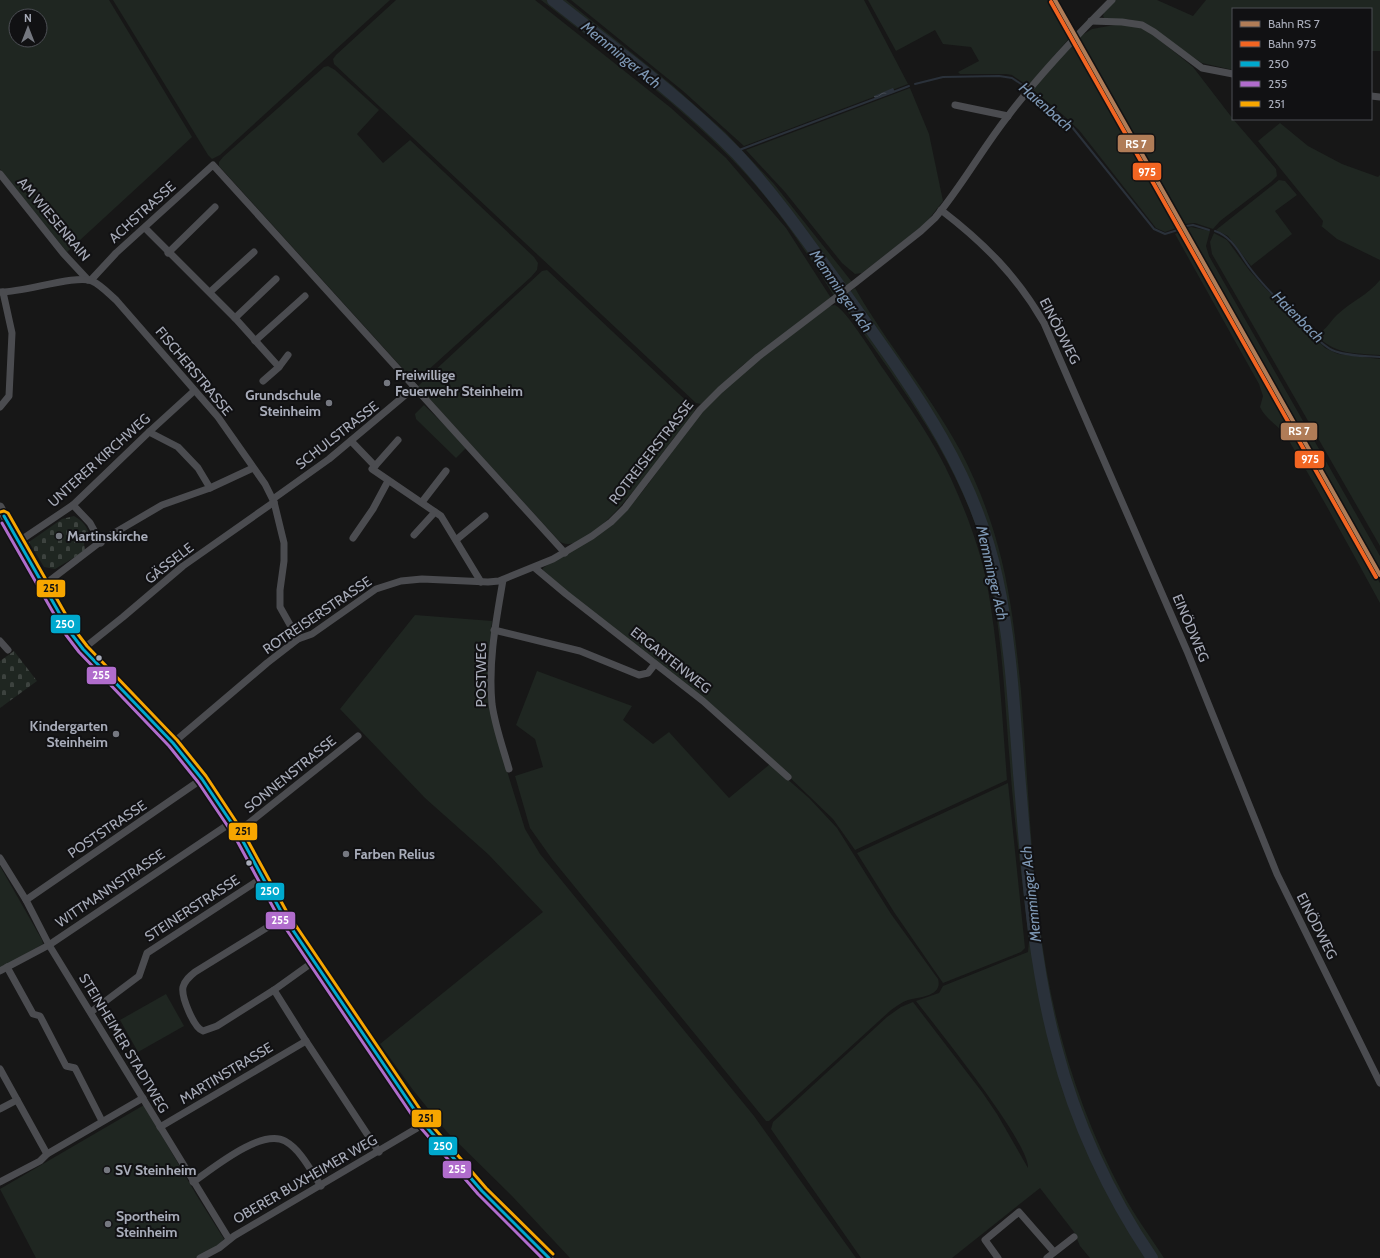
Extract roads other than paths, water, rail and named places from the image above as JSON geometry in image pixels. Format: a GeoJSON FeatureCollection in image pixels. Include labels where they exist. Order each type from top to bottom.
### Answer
{"type":"FeatureCollection","features":[{"type":"Feature","properties":{"kind":"street","name":"ROTREISERSTRASSE"},"geometry":{"type":"LineString","coordinates":[[173,743],[267,663],[298,640],[312,634],[376,589],[384,586],[422,579],[482,582],[503,580],[535,568],[565,553],[592,536],[618,515],[635,496],[700,410],[720,390],[758,357],[838,297],[921,231],[941,210],[1008,116],[1061,51],[1112,0]]}},
{"type":"Feature","properties":{"kind":"street"},"geometry":{"type":"LineString","coordinates":[[1091,21],[1122,22],[1142,25],[1154,32],[1202,68],[1232,74]]}},
{"type":"Feature","properties":{"kind":"street"},"geometry":{"type":"LineString","coordinates":[[955,105],[1008,116]]}},
{"type":"Feature","properties":{"kind":"street","name":"ACHSTRASSE"},"geometry":{"type":"LineString","coordinates":[[89,280],[116,253],[213,164],[414,387]]}},
{"type":"Feature","properties":{"kind":"street","name":"AM WIESENRAIN"},"geometry":{"type":"LineString","coordinates":[[0,174],[63,253],[89,280]]}},
{"type":"Feature","properties":{"kind":"street"},"geometry":{"type":"LineString","coordinates":[[168,253],[215,207]]}},
{"type":"Feature","properties":{"kind":"street","name":"EINÖDWEG"},"geometry":{"type":"LineString","coordinates":[[941,210],[976,237],[992,254],[1018,284],[1044,323],[1187,651],[1277,874],[1380,1083]]}},
{"type":"Feature","properties":{"kind":"street"},"geometry":{"type":"LineString","coordinates":[[145,228],[168,253],[210,292],[279,367]]}},
{"type":"Feature","properties":{"kind":"street"},"geometry":{"type":"LineString","coordinates":[[210,292],[254,252]]}},
{"type":"Feature","properties":{"kind":"street"},"geometry":{"type":"LineString","coordinates":[[235,318],[276,279]]}},
{"type":"Feature","properties":{"kind":"street"},"geometry":{"type":"LineString","coordinates":[[0,408],[9,396],[12,334],[2,292],[75,280],[89,280]]}},
{"type":"Feature","properties":{"kind":"street","name":"FISCHERSTRASSE"},"geometry":{"type":"LineString","coordinates":[[89,280],[116,300],[218,417],[265,484],[273,501],[284,548],[280,607],[298,640]]}},
{"type":"Feature","properties":{"kind":"street"},"geometry":{"type":"LineString","coordinates":[[255,341],[305,296]]}},
{"type":"Feature","properties":{"kind":"street"},"geometry":{"type":"LineString","coordinates":[[263,381],[279,367],[288,355]]}},
{"type":"Feature","properties":{"kind":"street"},"geometry":{"type":"LineString","coordinates":[[414,387],[565,553]]}},
{"type":"Feature","properties":{"kind":"street","name":"SCHULSTRASSE"},"geometry":{"type":"LineString","coordinates":[[273,501],[351,441],[414,387]]}},
{"type":"Feature","properties":{"kind":"street","name":"UNTERER KIRCHWEG"},"geometry":{"type":"LineString","coordinates":[[18,542],[73,505],[194,391]]}},
{"type":"Feature","properties":{"kind":"street"},"geometry":{"type":"LineString","coordinates":[[149,432],[178,447],[198,468],[210,488]]}},
{"type":"Feature","properties":{"kind":"street"},"geometry":{"type":"LineString","coordinates":[[398,440],[372,469],[441,516],[482,582]]}},
{"type":"Feature","properties":{"kind":"street"},"geometry":{"type":"LineString","coordinates":[[351,441],[375,466]]}},
{"type":"Feature","properties":{"kind":"street"},"geometry":{"type":"LineString","coordinates":[[44,585],[101,542],[162,505],[210,488],[253,468]]}},
{"type":"Feature","properties":{"kind":"street"},"geometry":{"type":"LineString","coordinates":[[422,502],[446,471]]}},
{"type":"Feature","properties":{"kind":"street"},"geometry":{"type":"LineString","coordinates":[[353,538],[373,509],[388,481]]}},
{"type":"Feature","properties":{"kind":"street","name":"GÄSSELE"},"geometry":{"type":"LineString","coordinates":[[84,649],[123,618],[182,566],[273,501]]}},
{"type":"Feature","properties":{"kind":"street"},"geometry":{"type":"LineString","coordinates":[[73,505],[90,522],[101,542]]}},
{"type":"Feature","properties":{"kind":"street"},"geometry":{"type":"LineString","coordinates":[[0,507],[2,517],[44,585],[70,632],[84,649],[173,743],[202,779],[232,822],[284,917],[424,1124],[482,1191],[549,1258]]}},
{"type":"Feature","properties":{"kind":"street"},"geometry":{"type":"LineString","coordinates":[[414,535],[435,512]]}},
{"type":"Feature","properties":{"kind":"street"},"geometry":{"type":"LineString","coordinates":[[456,540],[485,516]]}},
{"type":"Feature","properties":{"kind":"street","name":"ERGARTENWEG"},"geometry":{"type":"LineString","coordinates":[[535,568],[713,710],[788,777]]}},
{"type":"Feature","properties":{"kind":"street","name":"POSTWEG"},"geometry":{"type":"LineString","coordinates":[[503,580],[494,630],[492,705],[509,769]]}},
{"type":"Feature","properties":{"kind":"street"},"geometry":{"type":"LineString","coordinates":[[494,630],[580,651],[639,675],[648,673],[655,664]]}},
{"type":"Feature","properties":{"kind":"street"},"geometry":{"type":"LineString","coordinates":[[0,641],[8,650]]}},
{"type":"Feature","properties":{"kind":"street","name":"SONNENSTRASSE"},"geometry":{"type":"LineString","coordinates":[[239,834],[244,828],[358,736]]}},
{"type":"Feature","properties":{"kind":"street","name":"POSTSTRASSE"},"geometry":{"type":"LineString","coordinates":[[26,900],[202,779]]}},
{"type":"Feature","properties":{"kind":"street","name":"WITTMANNSTRASSE"},"geometry":{"type":"LineString","coordinates":[[0,971],[49,945],[232,822]]}},
{"type":"Feature","properties":{"kind":"street","name":"STEINHEIMER STADTWEG"},"geometry":{"type":"LineString","coordinates":[[0,858],[26,900],[49,945],[229,1239]]}},
{"type":"Feature","properties":{"kind":"street","name":"STEINERSTRASSE"},"geometry":{"type":"LineString","coordinates":[[91,1012],[139,976],[147,953],[262,878]]}},
{"type":"Feature","properties":{"kind":"street"},"geometry":{"type":"LineString","coordinates":[[284,917],[195,972],[186,981],[183,994],[197,1027],[204,1031],[217,1026],[274,990],[313,962]]}},
{"type":"Feature","properties":{"kind":"street"},"geometry":{"type":"LineString","coordinates":[[8,967],[33,1014],[40,1016],[66,1066],[75,1068],[102,1121]]}},
{"type":"Feature","properties":{"kind":"street"},"geometry":{"type":"LineString","coordinates":[[274,990],[379,1152]]}},
{"type":"Feature","properties":{"kind":"street","name":"MARTINSTRASSE"},"geometry":{"type":"LineString","coordinates":[[160,1127],[306,1041]]}},
{"type":"Feature","properties":{"kind":"street"},"geometry":{"type":"LineString","coordinates":[[0,1069],[47,1154]]}},
{"type":"Feature","properties":{"kind":"street"},"geometry":{"type":"LineString","coordinates":[[0,1182],[40,1161],[47,1154],[143,1098]]}},
{"type":"Feature","properties":{"kind":"street"},"geometry":{"type":"LineString","coordinates":[[0,1109],[17,1100]]}},
{"type":"Feature","properties":{"kind":"street","name":"OBERER BUXHEIMER WEG"},"geometry":{"type":"LineString","coordinates":[[200,1258],[219,1248],[229,1239],[379,1152],[424,1124]]}},
{"type":"Feature","properties":{"kind":"street"},"geometry":{"type":"LineString","coordinates":[[193,1182],[244,1148],[264,1139],[276,1138],[285,1141],[298,1151],[321,1186]]}},
{"type":"Feature","properties":{"kind":"street"},"geometry":{"type":"LineString","coordinates":[[998,1258],[985,1240],[1019,1212],[1054,1252]]}},
{"type":"Feature","properties":{"kind":"street"},"geometry":{"type":"LineString","coordinates":[[1046,1258],[1074,1237]]}},
{"type":"Feature","properties":{"kind":"water"},"geometry":{"type":"Polygon","coordinates":[[[893,88],[895,92],[875,99],[874,96],[893,88]]]}},
{"type":"Feature","properties":{"kind":"waterway","name":"Memminger Ach"},"geometry":{"type":"LineString","coordinates":[[553,0],[671,93],[716,133],[752,170],[806,239],[892,359],[936,428],[955,463],[972,500],[986,538],[1002,602],[1011,675],[1025,842],[1036,945],[1041,980],[1056,1047],[1073,1102],[1095,1157],[1136,1234],[1152,1258]]}},
{"type":"Feature","properties":{"kind":"waterway","name":"Haienbach"},"geometry":{"type":"LineString","coordinates":[[915,84],[943,77],[999,76],[1012,78],[1027,88]]}},
{"type":"Feature","properties":{"kind":"waterway","name":"Haienbach"},"geometry":{"type":"LineString","coordinates":[[734,152],[909,86]]}},
{"type":"Feature","properties":{"kind":"waterway","name":"Haienbach"},"geometry":{"type":"LineString","coordinates":[[1031,91],[1068,122],[1154,229],[1165,234],[1181,229]]}},
{"type":"Feature","properties":{"kind":"waterway","name":"Haienbach"},"geometry":{"type":"LineString","coordinates":[[1186,226],[1193,225],[1209,230]]}},
{"type":"Feature","properties":{"kind":"waterway","name":"Haienbach"},"geometry":{"type":"LineString","coordinates":[[1215,231],[1227,237],[1265,286],[1315,337],[1325,345],[1337,352],[1380,357]]}},
{"type":"Feature","properties":{"kind":"rail line","name":"975"},"geometry":{"type":"LineString","coordinates":[[1051,2],[1376,577]]}},
{"type":"Feature","properties":{"kind":"place","name":"Freiwillige Feuerwehr Steinheim"},"geometry":{"type":"Point","coordinates":[387,383]}},
{"type":"Feature","properties":{"kind":"place","name":"Grundschule Steinheim"},"geometry":{"type":"Point","coordinates":[329,403]}},
{"type":"Feature","properties":{"kind":"place","name":"Martinskirche"},"geometry":{"type":"Point","coordinates":[59,536]}},
{"type":"Feature","properties":{"kind":"place","name":"Kindergarten Steinheim"},"geometry":{"type":"Point","coordinates":[116,734]}},
{"type":"Feature","properties":{"kind":"place","name":"Farben Relius"},"geometry":{"type":"Point","coordinates":[346,854]}},
{"type":"Feature","properties":{"kind":"place","name":"SV Steinheim"},"geometry":{"type":"Point","coordinates":[107,1170]}},
{"type":"Feature","properties":{"kind":"place","name":"Sportheim Steinheim"},"geometry":{"type":"Point","coordinates":[108,1224]}}]}
